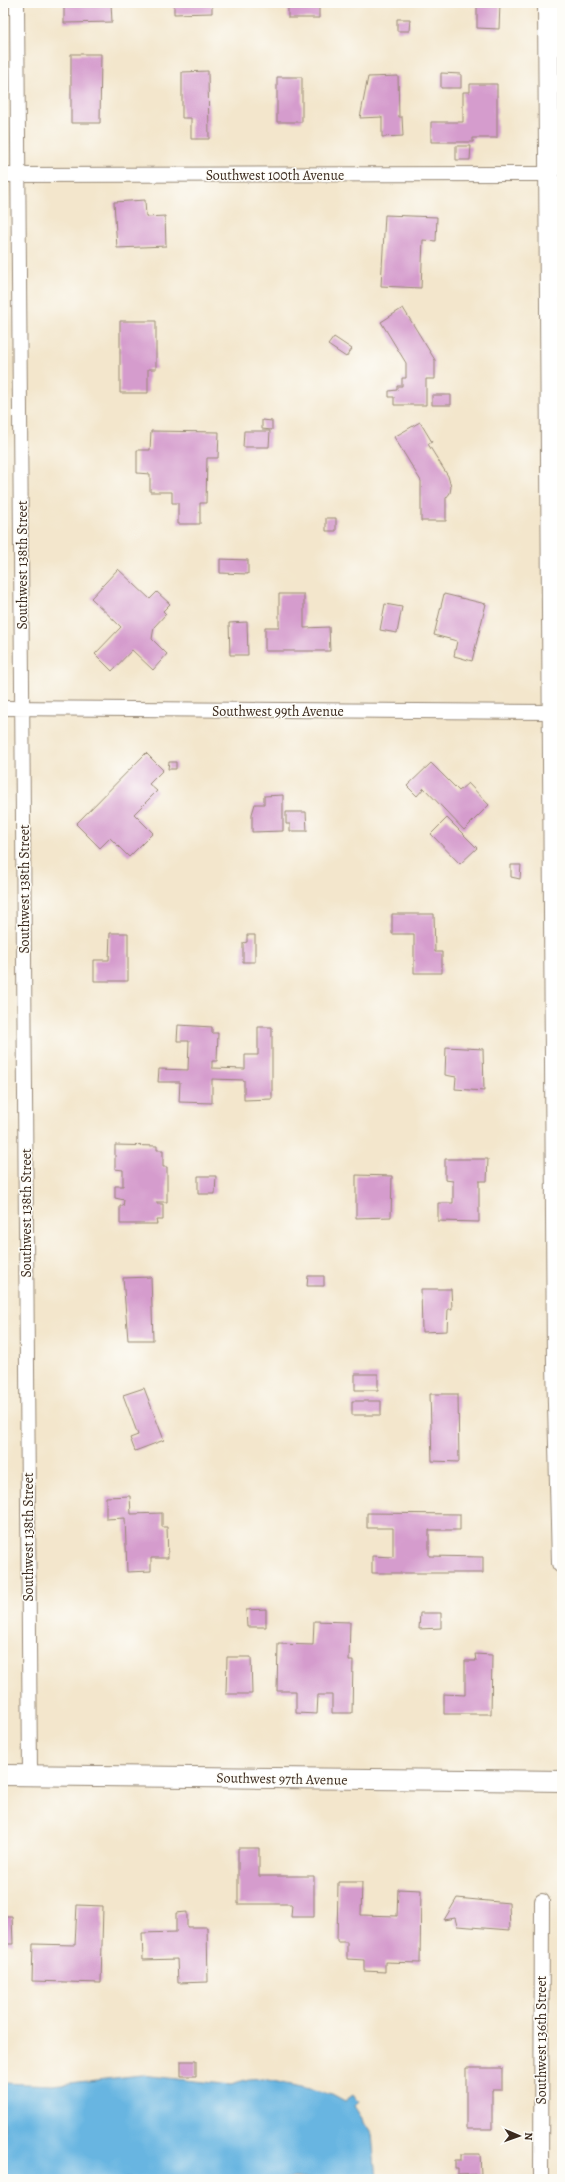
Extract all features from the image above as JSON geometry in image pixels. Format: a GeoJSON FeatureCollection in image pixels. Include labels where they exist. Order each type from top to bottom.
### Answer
{"type":"FeatureCollection","features":[{"type":"Feature","properties":{"kind":"street","name":"Southwest 138th Street"},"geometry":{"type":"LineString","coordinates":[[17,3],[30,1775]]}},
{"type":"Feature","properties":{"kind":"street"},"geometry":{"type":"LineString","coordinates":[[548,3],[555,66],[548,174],[556,313],[557,579],[553,712],[557,848],[559,1365],[562,1563]]}},
{"type":"Feature","properties":{"kind":"street","name":"Southwest 100th Avenue"},"geometry":{"type":"LineString","coordinates":[[3,175],[548,174]]}},
{"type":"Feature","properties":{"kind":"street","name":"Southwest 99th Avenue"},"geometry":{"type":"LineString","coordinates":[[3,708],[553,712]]}},
{"type":"Feature","properties":{"kind":"street","name":"Southwest 97th Avenue"},"geometry":{"type":"LineString","coordinates":[[3,1775],[562,1781]]}},
{"type":"Feature","properties":{"kind":"street","name":"Southwest 136th Street"},"geometry":{"type":"LineString","coordinates":[[541,2179],[542,1901]]}},
{"type":"Feature","properties":{"kind":"water"},"geometry":{"type":"Polygon","coordinates":[[[141,2075],[231,2085],[249,2080],[264,2079],[332,2094],[345,2101],[353,2095],[358,2102],[354,2106],[372,2134],[376,2179],[3,2179],[3,2083],[52,2085],[141,2075]]]}},
{"type":"Feature","properties":{"kind":"building"},"geometry":{"type":"Polygon","coordinates":[[[64,3],[111,3],[112,22],[64,23],[64,3]]]}},
{"type":"Feature","properties":{"kind":"building"},"geometry":{"type":"Polygon","coordinates":[[[174,3],[212,3],[212,13],[174,14],[174,3]]]}},
{"type":"Feature","properties":{"kind":"building"},"geometry":{"type":"Polygon","coordinates":[[[288,3],[319,3],[319,18],[288,18],[288,3]]]}},
{"type":"Feature","properties":{"kind":"building"},"geometry":{"type":"Polygon","coordinates":[[[477,3],[500,3],[499,29],[477,28],[477,3]]]}},
{"type":"Feature","properties":{"kind":"building"},"geometry":{"type":"Polygon","coordinates":[[[397,19],[410,19],[409,31],[397,31],[397,19]]]}},
{"type":"Feature","properties":{"kind":"building"},"geometry":{"type":"Polygon","coordinates":[[[71,54],[101,54],[100,123],[71,123],[71,54]]]}},
{"type":"Feature","properties":{"kind":"building"},"geometry":{"type":"Polygon","coordinates":[[[208,71],[209,139],[191,139],[191,118],[182,118],[182,72],[208,71]]]}},
{"type":"Feature","properties":{"kind":"building"},"geometry":{"type":"Polygon","coordinates":[[[441,73],[461,74],[461,88],[441,88],[441,73]]]}},
{"type":"Feature","properties":{"kind":"building"},"geometry":{"type":"Polygon","coordinates":[[[398,76],[399,117],[402,117],[403,136],[382,137],[382,117],[360,118],[368,77],[398,76]]]}},
{"type":"Feature","properties":{"kind":"building"},"geometry":{"type":"Polygon","coordinates":[[[277,77],[302,77],[302,122],[277,122],[277,77]]]}},
{"type":"Feature","properties":{"kind":"building"},"geometry":{"type":"Polygon","coordinates":[[[470,84],[497,84],[497,138],[473,138],[473,142],[431,142],[431,122],[463,122],[463,92],[470,92],[470,84]]]}},
{"type":"Feature","properties":{"kind":"building"},"geometry":{"type":"Polygon","coordinates":[[[456,146],[471,146],[470,160],[456,160],[456,146]]]}},
{"type":"Feature","properties":{"kind":"building"},"geometry":{"type":"Polygon","coordinates":[[[145,200],[146,217],[165,216],[166,246],[117,248],[114,202],[145,200]]]}},
{"type":"Feature","properties":{"kind":"building"},"geometry":{"type":"Polygon","coordinates":[[[385,215],[437,217],[436,241],[423,240],[421,288],[381,286],[385,215]]]}},
{"type":"Feature","properties":{"kind":"building"},"geometry":{"type":"Polygon","coordinates":[[[403,308],[435,360],[435,379],[426,379],[426,405],[394,405],[394,397],[389,397],[389,391],[397,390],[397,386],[402,386],[402,378],[406,378],[406,363],[381,322],[403,308]]]}},
{"type":"Feature","properties":{"kind":"building"},"geometry":{"type":"Polygon","coordinates":[[[120,321],[156,321],[156,369],[148,369],[148,393],[120,393],[120,321]]]}},
{"type":"Feature","properties":{"kind":"building"},"geometry":{"type":"Polygon","coordinates":[[[334,337],[352,349],[346,357],[328,345],[334,337]]]}},
{"type":"Feature","properties":{"kind":"building"},"geometry":{"type":"Polygon","coordinates":[[[432,395],[451,395],[451,405],[432,405],[432,395]]]}},
{"type":"Feature","properties":{"kind":"building"},"geometry":{"type":"Polygon","coordinates":[[[262,420],[272,421],[272,430],[262,429],[262,420]]]}},
{"type":"Feature","properties":{"kind":"building"},"geometry":{"type":"Polygon","coordinates":[[[420,422],[432,442],[428,444],[448,476],[451,487],[450,493],[446,498],[446,521],[421,521],[421,481],[394,437],[420,422]]]}},
{"type":"Feature","properties":{"kind":"building"},"geometry":{"type":"Polygon","coordinates":[[[151,431],[219,432],[218,458],[207,458],[206,503],[200,503],[200,524],[178,524],[178,503],[172,503],[172,492],[150,492],[150,474],[137,473],[137,450],[150,450],[151,431]]]}},
{"type":"Feature","properties":{"kind":"building"},"geometry":{"type":"Polygon","coordinates":[[[244,431],[270,431],[269,447],[243,447],[244,431]]]}},
{"type":"Feature","properties":{"kind":"building"},"geometry":{"type":"Polygon","coordinates":[[[326,518],[336,518],[336,531],[326,531],[326,518]]]}},
{"type":"Feature","properties":{"kind":"building"},"geometry":{"type":"Polygon","coordinates":[[[220,559],[248,560],[248,574],[220,573],[220,559]]]}},
{"type":"Feature","properties":{"kind":"building"},"geometry":{"type":"Polygon","coordinates":[[[118,569],[150,599],[157,592],[170,604],[163,611],[166,614],[154,627],[152,639],[167,654],[153,670],[132,650],[112,671],[95,654],[121,627],[91,598],[118,569]]]}},
{"type":"Feature","properties":{"kind":"building"},"geometry":{"type":"Polygon","coordinates":[[[279,594],[304,594],[304,628],[329,627],[330,651],[265,651],[265,627],[279,627],[279,594]]]}},
{"type":"Feature","properties":{"kind":"building"},"geometry":{"type":"Polygon","coordinates":[[[444,594],[486,604],[472,661],[454,656],[457,641],[434,635],[444,594]]]}},
{"type":"Feature","properties":{"kind":"building"},"geometry":{"type":"Polygon","coordinates":[[[385,604],[402,607],[397,633],[380,630],[385,604]]]}},
{"type":"Feature","properties":{"kind":"building"},"geometry":{"type":"Polygon","coordinates":[[[247,622],[248,655],[230,655],[229,623],[247,622]]]}},
{"type":"Feature","properties":{"kind":"building"},"geometry":{"type":"Polygon","coordinates":[[[146,753],[163,770],[149,784],[157,791],[134,814],[153,833],[129,857],[110,838],[100,848],[76,824],[146,753]]]}},
{"type":"Feature","properties":{"kind":"building"},"geometry":{"type":"Polygon","coordinates":[[[169,762],[176,762],[176,769],[168,769],[169,762]]]}},
{"type":"Feature","properties":{"kind":"building"},"geometry":{"type":"Polygon","coordinates":[[[431,763],[459,791],[468,783],[489,805],[464,830],[424,788],[417,796],[407,786],[431,763]]]}},
{"type":"Feature","properties":{"kind":"building"},"geometry":{"type":"Polygon","coordinates":[[[283,795],[283,831],[252,832],[252,814],[255,804],[264,804],[264,796],[283,795]]]}},
{"type":"Feature","properties":{"kind":"building"},"geometry":{"type":"Polygon","coordinates":[[[286,812],[306,812],[307,831],[290,831],[290,824],[286,824],[286,812]]]}},
{"type":"Feature","properties":{"kind":"building"},"geometry":{"type":"Polygon","coordinates":[[[447,818],[477,848],[460,864],[431,834],[447,818]]]}},
{"type":"Feature","properties":{"kind":"building"},"geometry":{"type":"Polygon","coordinates":[[[511,865],[521,865],[520,879],[511,877],[511,865]]]}},
{"type":"Feature","properties":{"kind":"building"},"geometry":{"type":"Polygon","coordinates":[[[392,914],[434,914],[435,952],[442,952],[442,973],[414,973],[414,934],[392,934],[392,914]]]}},
{"type":"Feature","properties":{"kind":"building"},"geometry":{"type":"Polygon","coordinates":[[[110,933],[128,933],[128,981],[94,981],[94,960],[109,960],[110,933]]]}},
{"type":"Feature","properties":{"kind":"building"},"geometry":{"type":"Polygon","coordinates":[[[247,935],[255,935],[255,962],[243,962],[243,943],[247,942],[247,935]]]}},
{"type":"Feature","properties":{"kind":"building"},"geometry":{"type":"Polygon","coordinates":[[[178,1025],[212,1027],[212,1033],[218,1033],[217,1061],[212,1061],[212,1068],[245,1069],[245,1055],[258,1055],[258,1027],[272,1027],[272,1099],[244,1100],[244,1080],[212,1079],[212,1103],[179,1102],[180,1082],[158,1082],[159,1069],[188,1070],[189,1041],[177,1041],[178,1025]]]}},
{"type":"Feature","properties":{"kind":"building"},"geometry":{"type":"Polygon","coordinates":[[[446,1047],[483,1049],[484,1091],[455,1089],[456,1077],[445,1075],[446,1047]]]}},
{"type":"Feature","properties":{"kind":"building"},"geometry":{"type":"Polygon","coordinates":[[[115,1145],[157,1146],[157,1150],[163,1150],[163,1167],[167,1167],[167,1202],[157,1202],[157,1204],[163,1204],[163,1220],[156,1220],[157,1224],[120,1224],[120,1206],[123,1206],[124,1200],[115,1198],[115,1186],[123,1186],[123,1170],[115,1169],[115,1145]]]}},
{"type":"Feature","properties":{"kind":"building"},"geometry":{"type":"Polygon","coordinates":[[[445,1159],[488,1159],[487,1181],[479,1181],[479,1222],[438,1221],[438,1203],[453,1203],[453,1181],[445,1180],[445,1159]]]}},
{"type":"Feature","properties":{"kind":"building"},"geometry":{"type":"Polygon","coordinates":[[[356,1175],[392,1176],[391,1217],[356,1218],[356,1175]]]}},
{"type":"Feature","properties":{"kind":"building"},"geometry":{"type":"Polygon","coordinates":[[[198,1176],[216,1176],[215,1194],[198,1194],[198,1176]]]}},
{"type":"Feature","properties":{"kind":"building"},"geometry":{"type":"Polygon","coordinates":[[[308,1276],[324,1276],[324,1286],[307,1286],[308,1276]]]}},
{"type":"Feature","properties":{"kind":"building"},"geometry":{"type":"Polygon","coordinates":[[[151,1277],[153,1340],[128,1340],[123,1278],[151,1277]]]}},
{"type":"Feature","properties":{"kind":"building"},"geometry":{"type":"Polygon","coordinates":[[[421,1289],[451,1289],[452,1309],[448,1309],[447,1331],[422,1332],[421,1289]]]}},
{"type":"Feature","properties":{"kind":"building"},"geometry":{"type":"Polygon","coordinates":[[[355,1374],[378,1374],[378,1390],[355,1390],[355,1374]]]}},
{"type":"Feature","properties":{"kind":"building"},"geometry":{"type":"Polygon","coordinates":[[[144,1388],[164,1440],[135,1451],[130,1438],[138,1435],[123,1395],[144,1388]]]}},
{"type":"Feature","properties":{"kind":"building"},"geometry":{"type":"Polygon","coordinates":[[[430,1394],[458,1394],[459,1462],[432,1461],[430,1394]]]}},
{"type":"Feature","properties":{"kind":"building"},"geometry":{"type":"Polygon","coordinates":[[[352,1401],[381,1401],[381,1415],[352,1415],[352,1401]]]}},
{"type":"Feature","properties":{"kind":"building"},"geometry":{"type":"Polygon","coordinates":[[[130,1496],[131,1514],[162,1513],[162,1527],[167,1527],[168,1558],[151,1558],[151,1571],[127,1572],[125,1518],[106,1519],[106,1497],[130,1496]]]}},
{"type":"Feature","properties":{"kind":"building"},"geometry":{"type":"Polygon","coordinates":[[[367,1513],[460,1514],[460,1530],[429,1530],[429,1556],[483,1557],[483,1573],[372,1573],[372,1556],[393,1557],[393,1528],[367,1528],[367,1513]]]}},
{"type":"Feature","properties":{"kind":"building"},"geometry":{"type":"Polygon","coordinates":[[[266,1609],[266,1627],[247,1627],[246,1610],[266,1609]]]}},
{"type":"Feature","properties":{"kind":"building"},"geometry":{"type":"Polygon","coordinates":[[[420,1613],[441,1613],[441,1628],[419,1629],[420,1613]]]}},
{"type":"Feature","properties":{"kind":"building"},"geometry":{"type":"Polygon","coordinates":[[[314,1621],[350,1622],[349,1661],[353,1661],[352,1713],[332,1713],[332,1695],[318,1695],[317,1714],[296,1713],[296,1691],[277,1691],[278,1644],[313,1645],[314,1621]]]}},
{"type":"Feature","properties":{"kind":"building"},"geometry":{"type":"Polygon","coordinates":[[[475,1654],[492,1655],[491,1714],[444,1714],[444,1694],[465,1695],[465,1661],[476,1661],[475,1654]]]}},
{"type":"Feature","properties":{"kind":"building"},"geometry":{"type":"Polygon","coordinates":[[[227,1657],[251,1657],[252,1694],[226,1694],[227,1657]]]}},
{"type":"Feature","properties":{"kind":"building"},"geometry":{"type":"Polygon","coordinates":[[[238,1848],[259,1848],[259,1876],[314,1876],[314,1917],[291,1917],[292,1904],[238,1904],[238,1848]]]}},
{"type":"Feature","properties":{"kind":"building"},"geometry":{"type":"Polygon","coordinates":[[[338,1882],[362,1882],[361,1915],[397,1916],[398,1889],[421,1890],[420,1963],[385,1962],[385,1972],[364,1971],[364,1960],[347,1959],[347,1942],[337,1942],[338,1882]]]}},
{"type":"Feature","properties":{"kind":"building"},"geometry":{"type":"Polygon","coordinates":[[[457,1898],[509,1903],[510,1930],[457,1926],[455,1918],[444,1920],[457,1898]]]}},
{"type":"Feature","properties":{"kind":"building"},"geometry":{"type":"Polygon","coordinates":[[[77,1905],[103,1906],[101,1983],[32,1981],[33,1944],[75,1945],[77,1905]]]}},
{"type":"Feature","properties":{"kind":"building"},"geometry":{"type":"Polygon","coordinates":[[[187,1912],[187,1927],[207,1927],[208,1982],[178,1983],[177,1959],[143,1960],[142,1933],[176,1932],[176,1913],[187,1912]]]}},
{"type":"Feature","properties":{"kind":"building"},"geometry":{"type":"Polygon","coordinates":[[[3,1916],[12,1916],[13,1944],[3,1944],[3,1916]]]}},
{"type":"Feature","properties":{"kind":"building"},"geometry":{"type":"Polygon","coordinates":[[[181,2061],[196,2061],[196,2076],[181,2076],[181,2061]]]}},
{"type":"Feature","properties":{"kind":"building"},"geometry":{"type":"Polygon","coordinates":[[[466,2068],[502,2068],[502,2090],[492,2090],[492,2129],[466,2129],[466,2068]]]}},
{"type":"Feature","properties":{"kind":"building"},"geometry":{"type":"Polygon","coordinates":[[[461,2154],[480,2154],[481,2174],[458,2175],[458,2169],[455,2169],[455,2160],[461,2160],[461,2154]]]}}]}
